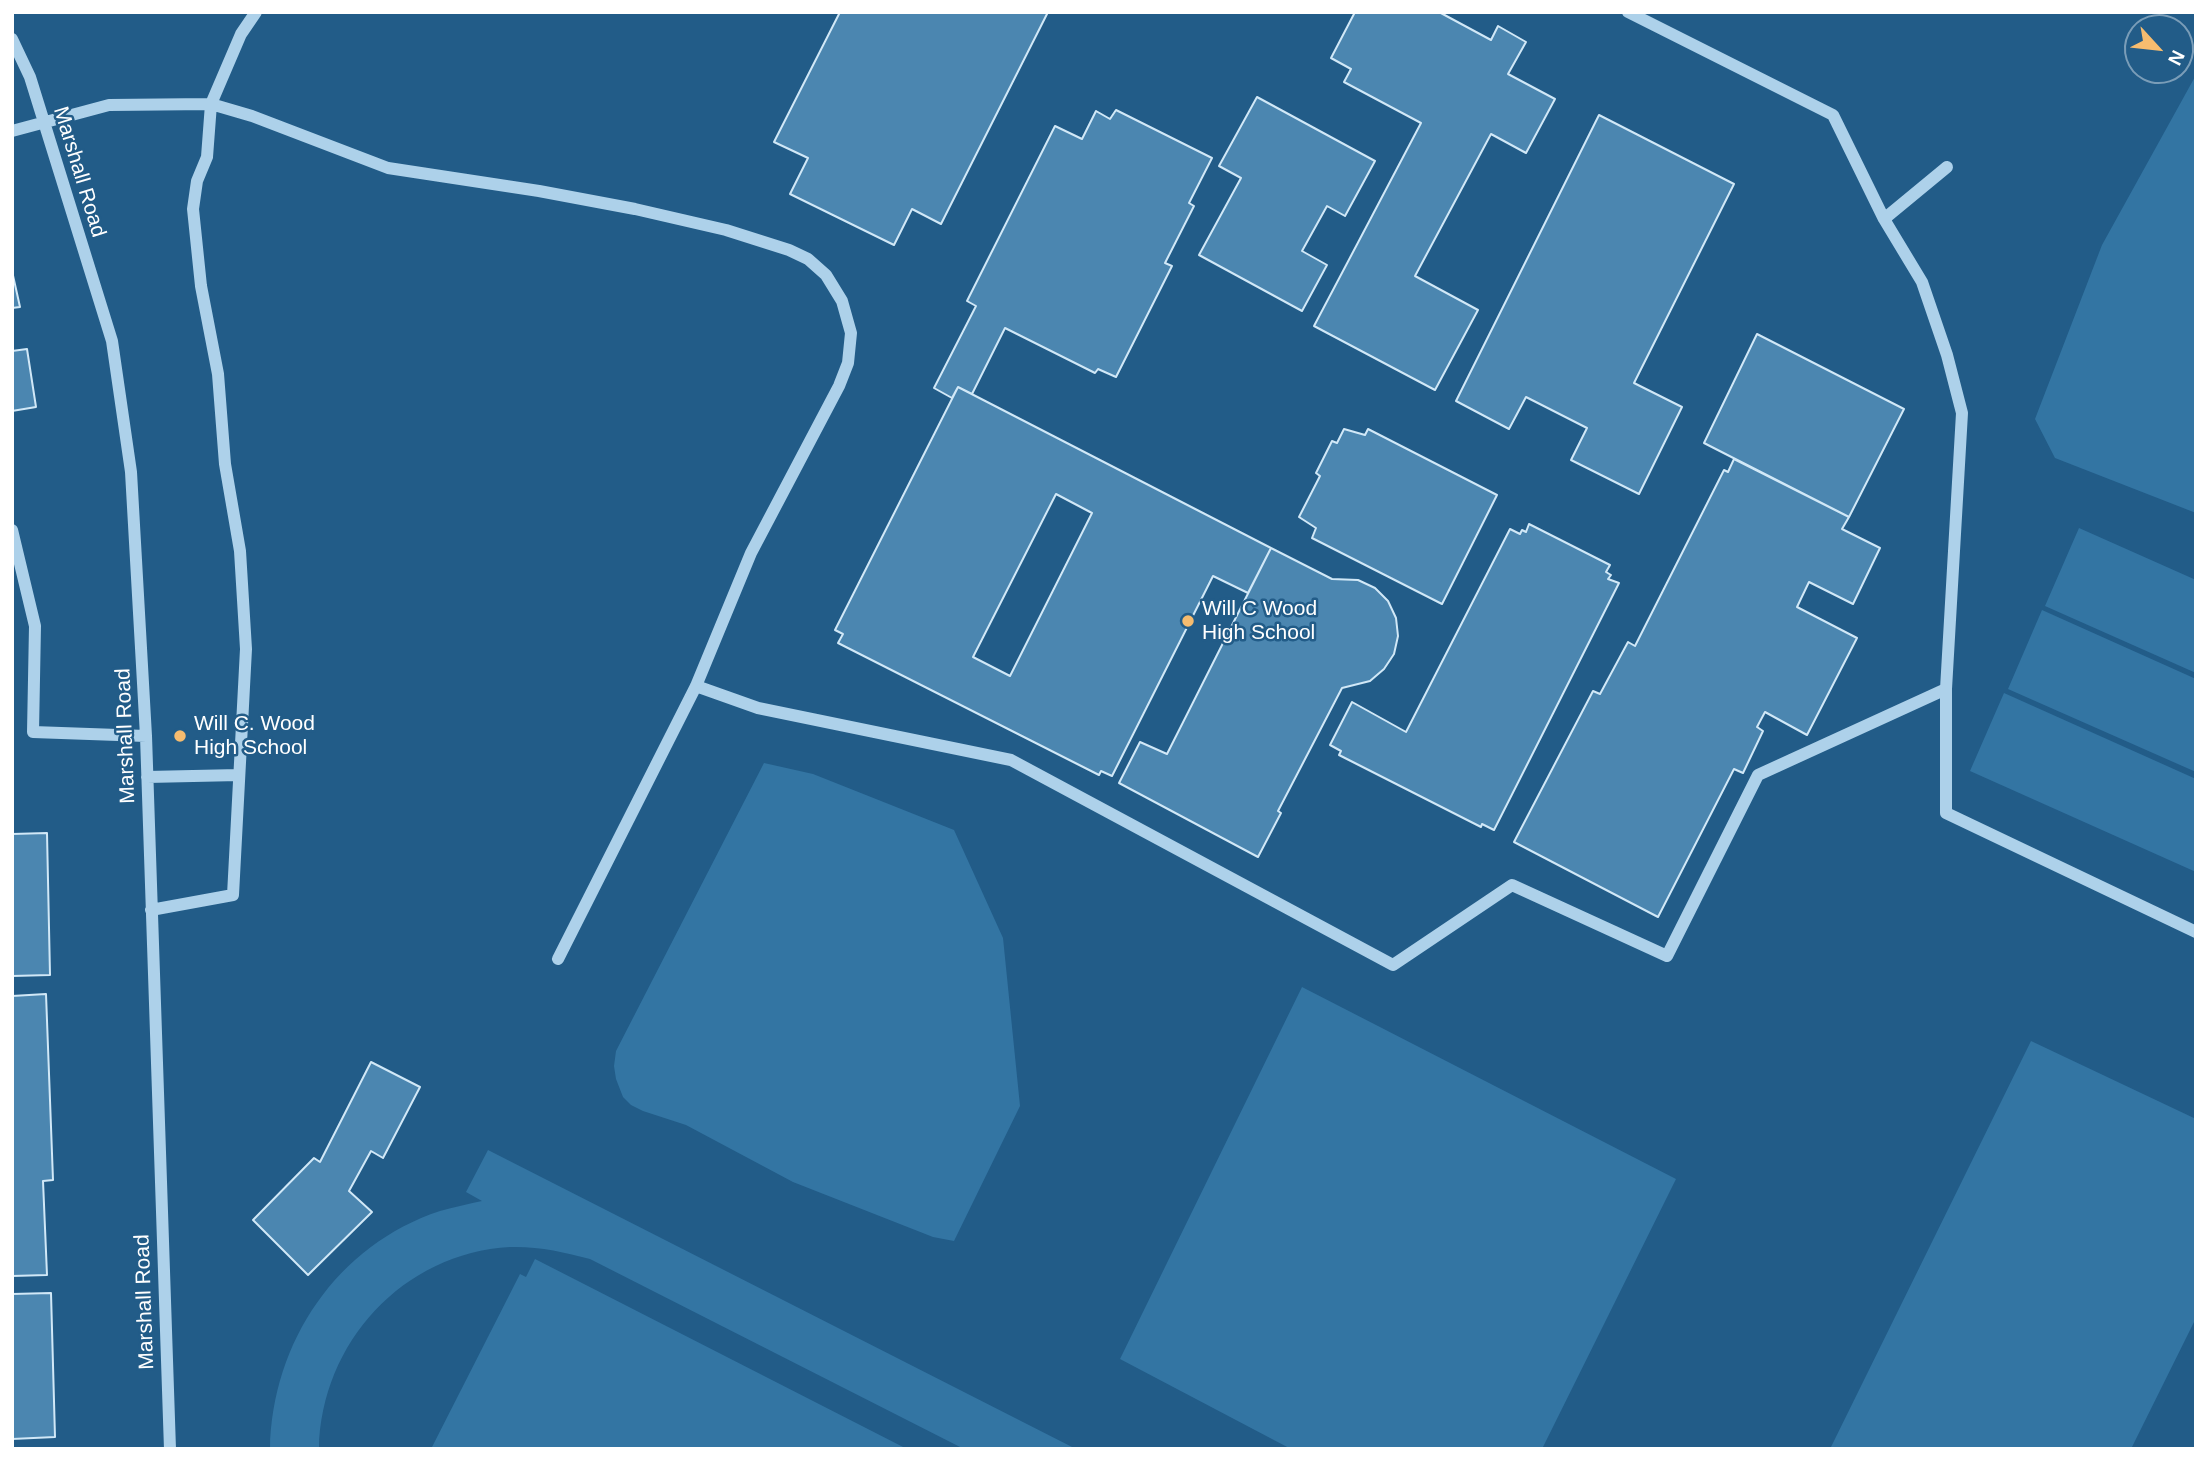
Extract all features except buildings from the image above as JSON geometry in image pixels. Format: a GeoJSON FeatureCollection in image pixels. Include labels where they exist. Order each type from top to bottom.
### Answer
{"type":"FeatureCollection","features":[{"type":"Feature","properties":{"kind":"street"},"geometry":{"type":"LineString","coordinates":[[151,910],[233,895],[246,649],[240,551],[225,464],[218,374],[201,286],[193,209],[197,181],[207,157],[211,104],[241,34],[256,12]]}},
{"type":"Feature","properties":{"kind":"street"},"geometry":{"type":"LineString","coordinates":[[1628,12],[1833,115],[1884,219],[1922,282],[1948,355],[1962,413],[1946,689],[1946,813],[2196,932]]}},
{"type":"Feature","properties":{"kind":"street","name":"Marshall Road"},"geometry":{"type":"LineString","coordinates":[[12,39],[30,77],[112,341],[131,472],[146,736],[170,1449]]}},
{"type":"Feature","properties":{"kind":"street"},"geometry":{"type":"LineString","coordinates":[[12,131],[109,105],[211,104],[252,116],[388,169],[539,191],[726,230],[789,250],[808,259],[826,275],[842,301],[851,333],[848,363],[839,386],[751,553],[696,686],[558,959]]}},
{"type":"Feature","properties":{"kind":"street"},"geometry":{"type":"LineString","coordinates":[[1884,219],[1947,167]]}},
{"type":"Feature","properties":{"kind":"street"},"geometry":{"type":"LineString","coordinates":[[12,530],[34,626],[33,732],[146,736]]}},
{"type":"Feature","properties":{"kind":"street"},"geometry":{"type":"LineString","coordinates":[[696,686],[758,708],[1011,760],[1393,965],[1511,885],[1667,956],[1758,775],[1946,689]]}},
{"type":"Feature","properties":{"kind":"street"},"geometry":{"type":"LineString","coordinates":[[147,778],[239,775]]}},
{"type":"Feature","properties":{"kind":"shaded area"},"geometry":{"type":"Polygon","coordinates":[[[2196,75],[2196,513],[2055,458],[2035,419],[2102,245],[2191,84],[2194,84],[2196,75]]]}},
{"type":"Feature","properties":{"kind":"shaded area"},"geometry":{"type":"Polygon","coordinates":[[[2079,528],[2196,580],[2196,673],[2045,606],[2079,528]]]}},
{"type":"Feature","properties":{"kind":"shaded area"},"geometry":{"type":"Polygon","coordinates":[[[2042,610],[2196,679],[2196,772],[2008,689],[2042,610]]]}},
{"type":"Feature","properties":{"kind":"shaded area"},"geometry":{"type":"Polygon","coordinates":[[[2004,693],[2196,779],[2196,872],[1970,771],[2004,693]]]}},
{"type":"Feature","properties":{"kind":"shaded area"},"geometry":{"type":"Polygon","coordinates":[[[764,763],[813,774],[954,830],[1003,938],[1020,1106],[954,1241],[933,1237],[793,1182],[686,1125],[631,1105],[623,1097],[614,1066],[616,1051],[764,763]]]}},
{"type":"Feature","properties":{"kind":"shaded area"},"geometry":{"type":"Polygon","coordinates":[[[1302,987],[1676,1179],[1542,1449],[1291,1449],[1120,1359],[1302,987]]]}},
{"type":"Feature","properties":{"kind":"shaded area"},"geometry":{"type":"Polygon","coordinates":[[[2031,1041],[2196,1119],[2196,1318],[2131,1449],[1830,1449],[2031,1041]]]}},
{"type":"Feature","properties":{"kind":"shaded area"},"geometry":{"type":"Polygon","coordinates":[[[488,1150],[1076,1449],[964,1449],[590,1259],[550,1250],[510,1247],[471,1253],[435,1266],[403,1286],[375,1310],[352,1340],[335,1374],[323,1410],[319,1449],[270,1449],[274,1409],[283,1371],[298,1336],[317,1303],[341,1273],[370,1247],[403,1227],[440,1211],[482,1201],[466,1192],[488,1150]]]}},
{"type":"Feature","properties":{"kind":"shaded area"},"geometry":{"type":"Polygon","coordinates":[[[535,1259],[907,1449],[431,1449],[520,1274],[526,1277],[535,1259]]]}},
{"type":"Feature","properties":{"kind":"place","name":"Will C Wood High School"},"geometry":{"type":"Point","coordinates":[1188,621]}},
{"type":"Feature","properties":{"kind":"place","name":"Will C. Wood High School"},"geometry":{"type":"Point","coordinates":[180,736]}}]}
